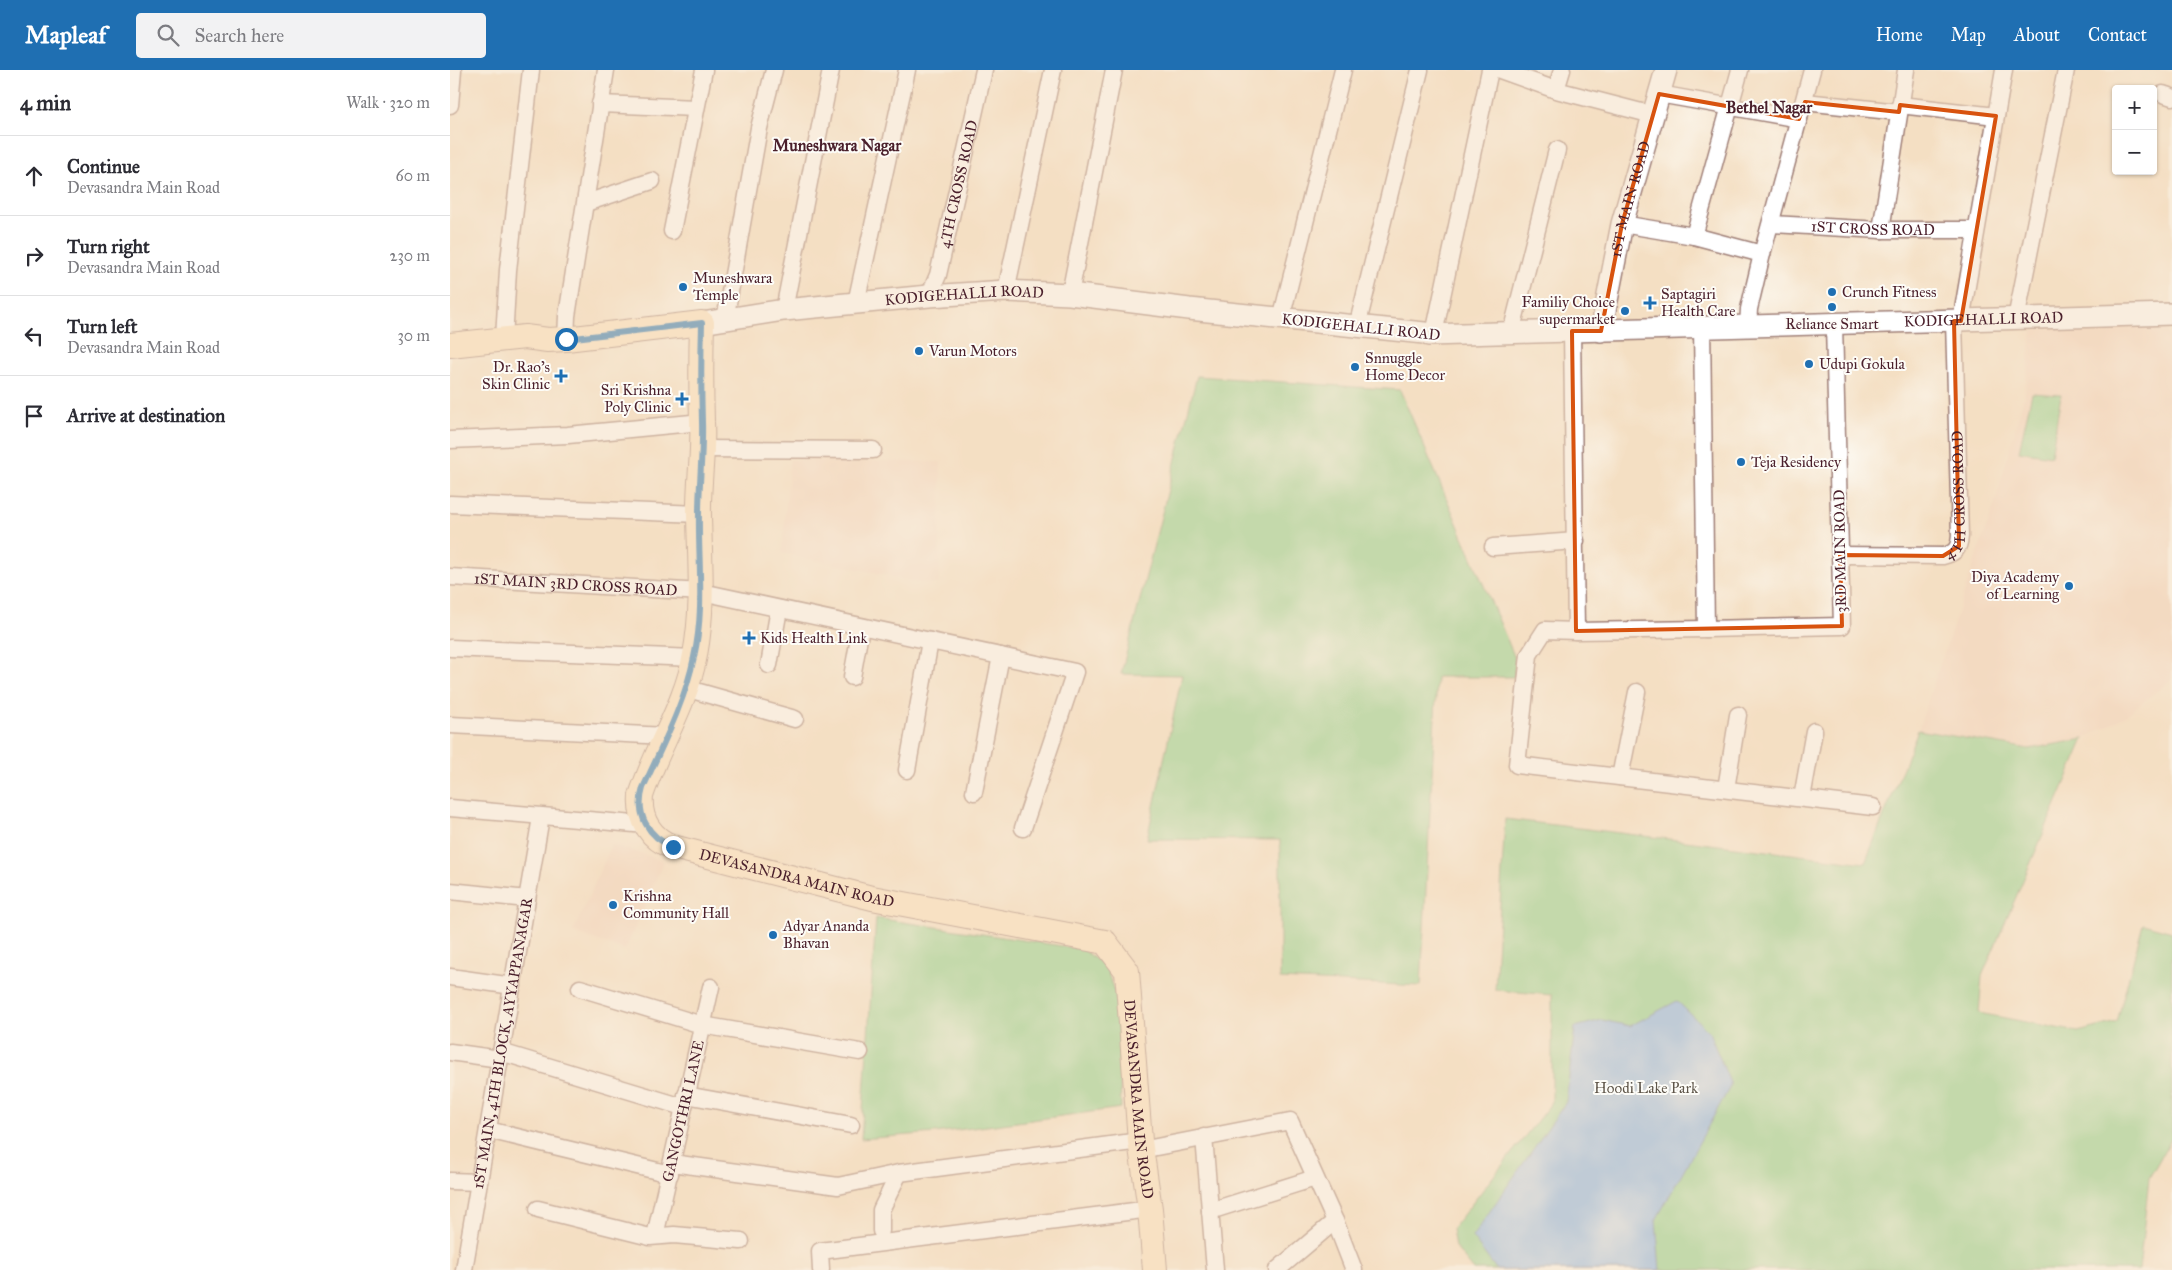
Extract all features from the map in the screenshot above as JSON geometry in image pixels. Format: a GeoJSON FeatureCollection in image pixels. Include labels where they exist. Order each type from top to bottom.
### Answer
{"type":"FeatureCollection","features":[{"type":"Feature","properties":{"kind":"main road"},"geometry":{"type":"LineString","coordinates":[[450,355],[528,347],[557,340],[710,324],[701,352],[702,422],[699,514],[702,592],[694,658],[685,688],[641,796],[641,811],[646,825]]}},
{"type":"Feature","properties":{"kind":"main road"},"geometry":{"type":"LineString","coordinates":[[450,345],[525,337],[557,340]]}},
{"type":"Feature","properties":{"kind":"main road","name":"DEVASANDRA MAIN ROAD"},"geometry":{"type":"LineString","coordinates":[[646,825],[651,833],[664,844],[872,898],[1105,942],[1127,971],[1140,1146],[1150,1209],[1155,1270]]}},
{"type":"Feature","properties":{"kind":"street"},"geometry":{"type":"LineString","coordinates":[[450,105],[453,70]]}},
{"type":"Feature","properties":{"kind":"street"},"geometry":{"type":"LineString","coordinates":[[504,339],[508,270],[532,70]]}},
{"type":"Feature","properties":{"kind":"street"},"geometry":{"type":"LineString","coordinates":[[557,340],[567,316],[606,70]]}},
{"type":"Feature","properties":{"kind":"street"},"geometry":{"type":"LineString","coordinates":[[672,231],[704,70]]}},
{"type":"Feature","properties":{"kind":"street"},"geometry":{"type":"LineString","coordinates":[[710,324],[774,70]]}},
{"type":"Feature","properties":{"kind":"street"},"geometry":{"type":"LineString","coordinates":[[784,310],[831,70]]}},
{"type":"Feature","properties":{"kind":"street"},"geometry":{"type":"LineString","coordinates":[[856,303],[907,70]]}},
{"type":"Feature","properties":{"kind":"street","name":"4TH CROSS ROAD"},"geometry":{"type":"LineString","coordinates":[[929,296],[938,275],[984,70]]}},
{"type":"Feature","properties":{"kind":"street"},"geometry":{"type":"LineString","coordinates":[[1006,292],[1053,70]]}},
{"type":"Feature","properties":{"kind":"street"},"geometry":{"type":"LineString","coordinates":[[1070,294],[1114,70]]}},
{"type":"Feature","properties":{"kind":"street"},"geometry":{"type":"LineString","coordinates":[[1281,319],[1343,70]]}},
{"type":"Feature","properties":{"kind":"street"},"geometry":{"type":"LineString","coordinates":[[1357,328],[1420,70]]}},
{"type":"Feature","properties":{"kind":"street"},"geometry":{"type":"LineString","coordinates":[[1434,334],[1490,70]]}},
{"type":"Feature","properties":{"kind":"street"},"geometry":{"type":"LineString","coordinates":[[1500,70],[1556,90],[1653,115]]}},
{"type":"Feature","properties":{"kind":"street"},"geometry":{"type":"LineString","coordinates":[[1556,90],[1562,70]]}},
{"type":"Feature","properties":{"kind":"street","name":"1ST MAIN ROAD"},"geometry":{"type":"LineString","coordinates":[[1601,331],[1622,224],[1666,70]]}},
{"type":"Feature","properties":{"kind":"street"},"geometry":{"type":"LineString","coordinates":[[1694,236],[1740,70]]}},
{"type":"Feature","properties":{"kind":"street"},"geometry":{"type":"LineString","coordinates":[[1748,328],[1749,308],[1762,254],[1805,102],[1812,70]]}},
{"type":"Feature","properties":{"kind":"street"},"geometry":{"type":"LineString","coordinates":[[1881,230],[1906,70]]}},
{"type":"Feature","properties":{"kind":"street"},"geometry":{"type":"LineString","coordinates":[[1958,321],[2004,70]]}},
{"type":"Feature","properties":{"kind":"street"},"geometry":{"type":"LineString","coordinates":[[2016,319],[2066,70]]}},
{"type":"Feature","properties":{"kind":"street"},"geometry":{"type":"LineString","coordinates":[[1659,94],[1799,118]]}},
{"type":"Feature","properties":{"kind":"street"},"geometry":{"type":"LineString","coordinates":[[1805,102],[1996,116]]}},
{"type":"Feature","properties":{"kind":"street"},"geometry":{"type":"LineString","coordinates":[[600,104],[696,108]]}},
{"type":"Feature","properties":{"kind":"street"},"geometry":{"type":"LineString","coordinates":[[1511,333],[1557,150]]}},
{"type":"Feature","properties":{"kind":"street"},"geometry":{"type":"LineString","coordinates":[[586,203],[652,180]]}},
{"type":"Feature","properties":{"kind":"street"},"geometry":{"type":"LineString","coordinates":[[1622,224],[1694,236],[1762,254]]}},
{"type":"Feature","properties":{"kind":"street","name":"1ST CROSS ROAD"},"geometry":{"type":"LineString","coordinates":[[1771,224],[1881,230],[1976,230]]}},
{"type":"Feature","properties":{"kind":"street","name":"KODIGEHALLI ROAD"},"geometry":{"type":"LineString","coordinates":[[710,324],[784,310],[929,296],[1006,292],[1070,294],[1357,328],[1434,334]]}},
{"type":"Feature","properties":{"kind":"street","name":"KODIGEHALLI ROAD"},"geometry":{"type":"LineString","coordinates":[[1434,334],[1428,335],[1601,331],[1702,326],[1748,328],[2172,314]]}},
{"type":"Feature","properties":{"kind":"street","name":"4TH CROSS ROAD"},"geometry":{"type":"LineString","coordinates":[[1840,555],[1944,556],[1952,554],[1959,546],[1958,321]]}},
{"type":"Feature","properties":{"kind":"street","name":"3RD MAIN ROAD"},"geometry":{"type":"LineString","coordinates":[[1706,629],[1842,626],[1834,325]]}},
{"type":"Feature","properties":{"kind":"street"},"geometry":{"type":"LineString","coordinates":[[1702,326],[1706,629],[1545,630],[1529,655],[1517,764],[1873,807]]}},
{"type":"Feature","properties":{"kind":"street"},"geometry":{"type":"LineString","coordinates":[[1572,331],[1576,630]]}},
{"type":"Feature","properties":{"kind":"street"},"geometry":{"type":"LineString","coordinates":[[450,440],[568,435],[702,422]]}},
{"type":"Feature","properties":{"kind":"street"},"geometry":{"type":"LineString","coordinates":[[701,448],[874,450]]}},
{"type":"Feature","properties":{"kind":"street"},"geometry":{"type":"LineString","coordinates":[[450,504],[699,514]]}},
{"type":"Feature","properties":{"kind":"street"},"geometry":{"type":"LineString","coordinates":[[1493,548],[1576,541]]}},
{"type":"Feature","properties":{"kind":"street","name":"1ST MAIN 3RD CROSS ROAD"},"geometry":{"type":"LineString","coordinates":[[450,577],[702,592],[1075,672],[1023,828]]}},
{"type":"Feature","properties":{"kind":"street"},"geometry":{"type":"LineString","coordinates":[[769,665],[779,609]]}},
{"type":"Feature","properties":{"kind":"street"},"geometry":{"type":"LineString","coordinates":[[852,677],[861,627]]}},
{"type":"Feature","properties":{"kind":"street"},"geometry":{"type":"LineString","coordinates":[[907,770],[930,641]]}},
{"type":"Feature","properties":{"kind":"street"},"geometry":{"type":"LineString","coordinates":[[450,648],[694,658]]}},
{"type":"Feature","properties":{"kind":"street"},"geometry":{"type":"LineString","coordinates":[[974,792],[1001,656]]}},
{"type":"Feature","properties":{"kind":"street"},"geometry":{"type":"LineString","coordinates":[[685,688],[795,719]]}},
{"type":"Feature","properties":{"kind":"street"},"geometry":{"type":"LineString","coordinates":[[1620,777],[1637,692]]}},
{"type":"Feature","properties":{"kind":"street"},"geometry":{"type":"LineString","coordinates":[[1726,789],[1738,715]]}},
{"type":"Feature","properties":{"kind":"street"},"geometry":{"type":"LineString","coordinates":[[450,725],[666,736]]}},
{"type":"Feature","properties":{"kind":"street"},"geometry":{"type":"LineString","coordinates":[[1802,798],[1814,731]]}},
{"type":"Feature","properties":{"kind":"street"},"geometry":{"type":"LineString","coordinates":[[450,808],[646,825]]}},
{"type":"Feature","properties":{"kind":"street","name":"1ST MAIN, 4TH BLOCK, AYYAPPANAGAR"},"geometry":{"type":"LineString","coordinates":[[464,1270],[541,817]]}},
{"type":"Feature","properties":{"kind":"street"},"geometry":{"type":"LineString","coordinates":[[450,891],[527,899]]}},
{"type":"Feature","properties":{"kind":"street"},"geometry":{"type":"LineString","coordinates":[[450,977],[513,986]]}},
{"type":"Feature","properties":{"kind":"street","name":"GANGOTHRI LANE"},"geometry":{"type":"LineString","coordinates":[[655,1236],[711,987]]}},
{"type":"Feature","properties":{"kind":"street"},"geometry":{"type":"LineString","coordinates":[[580,988],[702,1025],[860,1052]]}},
{"type":"Feature","properties":{"kind":"street"},"geometry":{"type":"LineString","coordinates":[[450,1052],[501,1055],[684,1101],[851,1125]]}},
{"type":"Feature","properties":{"kind":"street"},"geometry":{"type":"LineString","coordinates":[[488,1130],[671,1169],[838,1186],[899,1173],[1140,1146],[1204,1137],[1290,1121],[1354,1270]]}},
{"type":"Feature","properties":{"kind":"street"},"geometry":{"type":"LineString","coordinates":[[1204,1137],[1215,1270]]}},
{"type":"Feature","properties":{"kind":"street"},"geometry":{"type":"LineString","coordinates":[[881,1231],[880,1210],[899,1173]]}},
{"type":"Feature","properties":{"kind":"street"},"geometry":{"type":"LineString","coordinates":[[1210,1212],[1315,1178]]}},
{"type":"Feature","properties":{"kind":"street"},"geometry":{"type":"LineString","coordinates":[[450,1180],[479,1182]]}},
{"type":"Feature","properties":{"kind":"street"},"geometry":{"type":"LineString","coordinates":[[538,1209],[650,1237],[674,1234],[741,1242]]}},
{"type":"Feature","properties":{"kind":"street"},"geometry":{"type":"LineString","coordinates":[[820,1270],[820,1251],[1150,1209]]}},
{"type":"Feature","properties":{"kind":"street"},"geometry":{"type":"LineString","coordinates":[[1277,1270],[1334,1221]]}},
{"type":"Feature","properties":{"kind":"highlighted area"},"geometry":{"type":"Polygon","coordinates":[[[1659,94],[1799,119],[1805,102],[1899,112],[1900,105],[1996,116],[1961,321],[1954,321],[1959,546],[1943,556],[1840,555],[1842,626],[1576,631],[1572,331],[1601,331],[1622,224],[1659,94]]]}},
{"type":"Feature","properties":{"kind":"shaded area","name":"Diya Academy of Learning"},"geometry":{"type":"Polygon","coordinates":[[[2161,316],[2172,344],[2172,679],[2125,716],[2084,739],[2029,749],[1918,730],[1998,493],[2025,392],[2033,322],[2161,316]]]}},
{"type":"Feature","properties":{"kind":"shaded area"},"geometry":{"type":"Polygon","coordinates":[[[790,460],[941,462],[939,584],[924,583],[782,553],[790,460]]]}},
{"type":"Feature","properties":{"kind":"shaded area"},"geometry":{"type":"Polygon","coordinates":[[[612,844],[664,861],[625,950],[573,932],[612,844]]]}},
{"type":"Feature","properties":{"kind":"green space"},"geometry":{"type":"Polygon","coordinates":[[[1197,376],[1400,390],[1515,658],[1514,677],[1437,677],[1421,986],[1280,979],[1280,840],[1147,839],[1182,675],[1121,674],[1197,376]]]}},
{"type":"Feature","properties":{"kind":"green space"},"geometry":{"type":"Polygon","coordinates":[[[2032,393],[2061,395],[2051,456],[2019,451],[2032,393]]]}},
{"type":"Feature","properties":{"kind":"green space"},"geometry":{"type":"Polygon","coordinates":[[[1918,730],[2029,749],[2084,739],[1982,976],[1979,1013],[2078,1032],[2117,1022],[2143,924],[2172,932],[2172,1138],[2149,1178],[2139,1270],[1474,1270],[1455,1247],[1452,1229],[1552,1102],[1552,995],[1495,990],[1505,819],[1865,863],[1918,730]]]}},
{"type":"Feature","properties":{"kind":"green space"},"geometry":{"type":"Polygon","coordinates":[[[876,918],[1082,949],[1106,967],[1118,1003],[1121,1108],[935,1133],[861,1139],[876,918]]]}},
{"type":"Feature","properties":{"kind":"water","name":"Hoodi Lake Park"},"geometry":{"type":"Polygon","coordinates":[[[1677,1001],[1709,1032],[1731,1085],[1656,1220],[1660,1270],[1497,1270],[1472,1237],[1566,1102],[1575,1027],[1602,1020],[1630,1026],[1677,1001]]]}},
{"type":"Feature","properties":{"kind":"place","name":"Muneshwara Temple"},"geometry":{"type":"Point","coordinates":[683,287]}},
{"type":"Feature","properties":{"kind":"place","name":"Crunch Fitness"},"geometry":{"type":"Point","coordinates":[1832,292]}},
{"type":"Feature","properties":{"kind":"place","name":"Saptagiri Health Care"},"geometry":{"type":"Point","coordinates":[1650,303]}},
{"type":"Feature","properties":{"kind":"place","name":"Reliance Smart"},"geometry":{"type":"Point","coordinates":[1832,307]}},
{"type":"Feature","properties":{"kind":"place","name":"Familiy Choice supermarket"},"geometry":{"type":"Point","coordinates":[1625,311]}},
{"type":"Feature","properties":{"kind":"place","name":"Varun Motors"},"geometry":{"type":"Point","coordinates":[919,351]}},
{"type":"Feature","properties":{"kind":"place","name":"Udupi Gokula"},"geometry":{"type":"Point","coordinates":[1809,364]}},
{"type":"Feature","properties":{"kind":"place","name":"Snnuggle Home Decor"},"geometry":{"type":"Point","coordinates":[1355,367]}},
{"type":"Feature","properties":{"kind":"place","name":"Dr. Rao's Skin Clinic"},"geometry":{"type":"Point","coordinates":[561,376]}},
{"type":"Feature","properties":{"kind":"place","name":"Sri Krishna Poly Clinic"},"geometry":{"type":"Point","coordinates":[682,399]}},
{"type":"Feature","properties":{"kind":"place","name":"Teja Residency"},"geometry":{"type":"Point","coordinates":[1741,462]}},
{"type":"Feature","properties":{"kind":"place","name":"Diya Academy of Learning"},"geometry":{"type":"Point","coordinates":[2069,586]}},
{"type":"Feature","properties":{"kind":"place","name":"Kids Health Link"},"geometry":{"type":"Point","coordinates":[749,638]}},
{"type":"Feature","properties":{"kind":"place","name":"Krishna Community Hall"},"geometry":{"type":"Point","coordinates":[613,905]}},
{"type":"Feature","properties":{"kind":"place","name":"Adyar Ananda Bhavan"},"geometry":{"type":"Point","coordinates":[773,935]}},
{"type":"Feature","properties":{"kind":"district","name":"Bethel Nagar"},"geometry":{"type":"Point","coordinates":[1769,107]}},
{"type":"Feature","properties":{"kind":"district","name":"Muneshwara Nagar"},"geometry":{"type":"Point","coordinates":[837,145]}},
{"type":"Feature","properties":{"kind":"route"},"geometry":{"type":"LineString","coordinates":[[566,339],[702,323],[700,406],[702,422],[699,514],[702,592],[700,626],[694,658],[685,688],[643,788],[640,805],[646,825],[651,833],[664,844],[673,847]]}}]}
